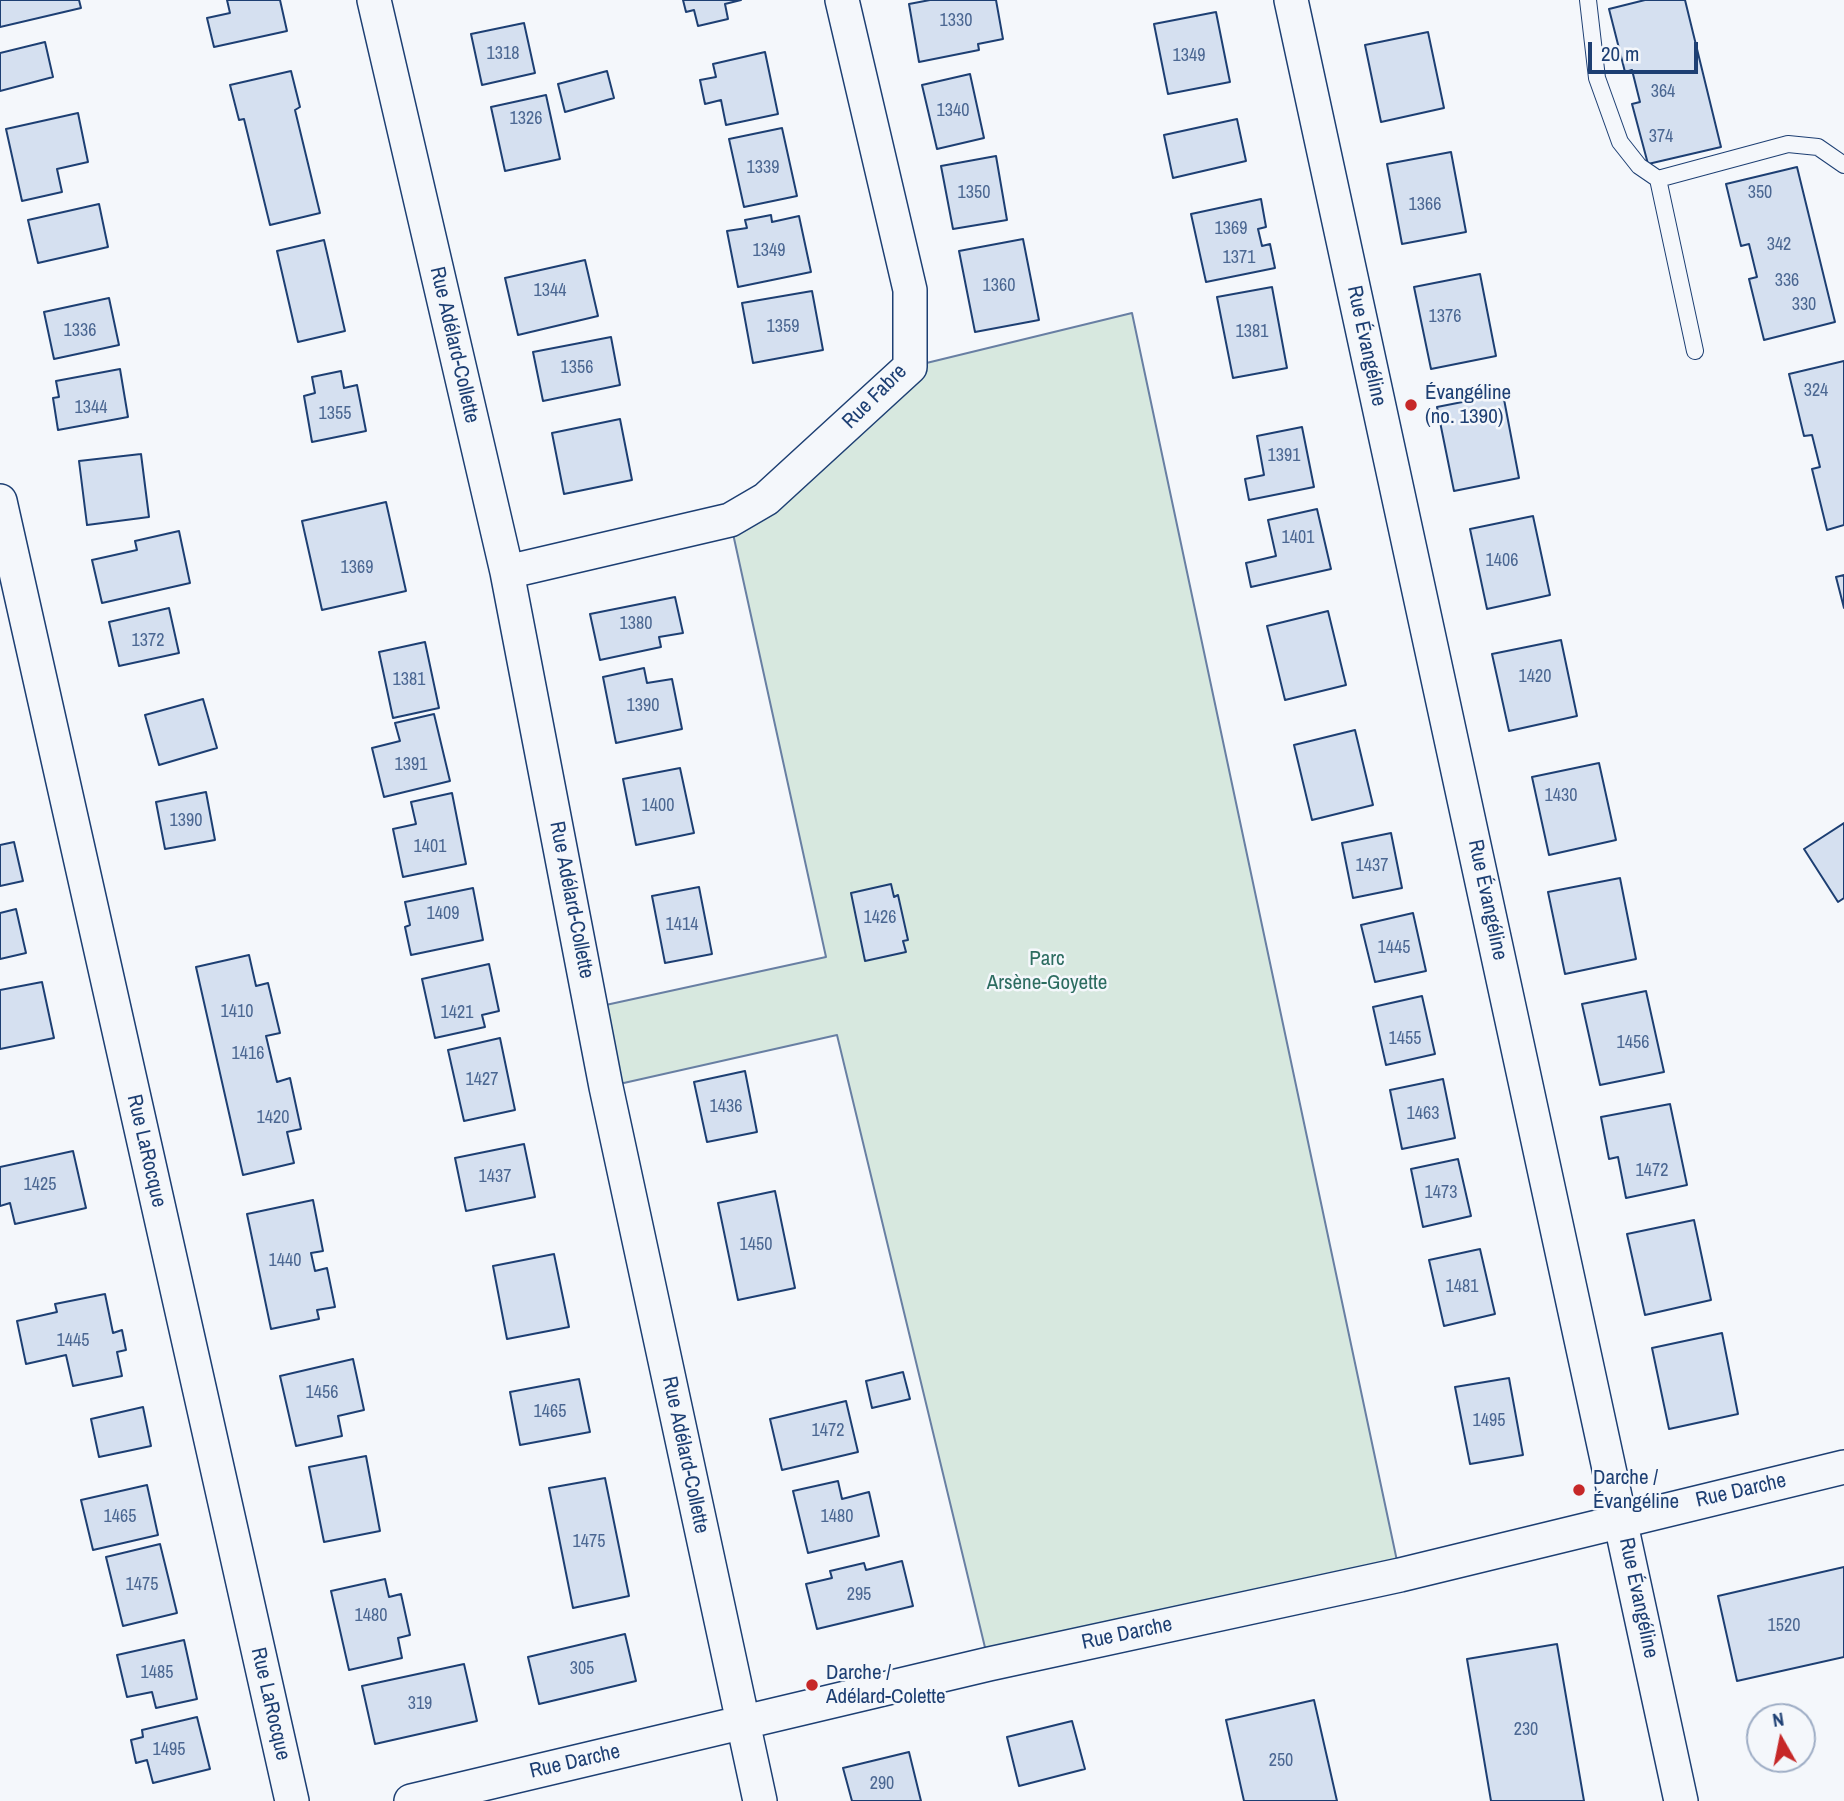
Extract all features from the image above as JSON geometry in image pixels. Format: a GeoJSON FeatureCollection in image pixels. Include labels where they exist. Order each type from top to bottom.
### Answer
{"type":"FeatureCollection","features":[{"type":"Feature","properties":{"kind":"street","name":"Rue Adélard-Collette"},"geometry":{"type":"LineString","coordinates":[[374,0],[507,572],[606,1087],[760,1801]]}},
{"type":"Feature","properties":{"kind":"street","name":"Rue Fabre"},"geometry":{"type":"LineString","coordinates":[[507,572],[730,520],[766,499],[911,367],[910,290],[842,0]]}},
{"type":"Feature","properties":{"kind":"street","name":"Rue Évangéline"},"geometry":{"type":"LineString","coordinates":[[1291,0],[1681,1801]]}},
{"type":"Feature","properties":{"kind":"street","name":"Rue LaRocque"},"geometry":{"type":"LineString","coordinates":[[0,501],[292,1801]]}},
{"type":"Feature","properties":{"kind":"street","name":"Rue Darche"},"geometry":{"type":"LineString","coordinates":[[411,1801],[989,1664],[1399,1575],[1844,1467]]}},
{"type":"Feature","properties":{"kind":"lane"},"geometry":{"type":"LineString","coordinates":[[1588,0],[1597,78],[1620,142],[1639,166],[1658,179],[1695,351]]}},
{"type":"Feature","properties":{"kind":"lane"},"geometry":{"type":"LineString","coordinates":[[1658,179],[1788,144],[1818,147],[1844,165]]}},
{"type":"Feature","properties":{"kind":"green space","name":"Parc Arsène-Goyette"},"geometry":{"type":"Polygon","coordinates":[[[1132,313],[1400,1575],[989,1664],[837,1035],[606,1087],[592,1008],[826,957],[730,520],[910,367],[1132,313]]]}},
{"type":"Feature","properties":{"kind":"building"},"geometry":{"type":"Polygon","coordinates":[[[0,0],[79,0],[81,8],[0,27],[0,0]]]}},
{"type":"Feature","properties":{"kind":"building"},"geometry":{"type":"Polygon","coordinates":[[[227,0],[280,0],[287,31],[214,47],[207,18],[230,13],[227,0]]]}},
{"type":"Feature","properties":{"kind":"building"},"geometry":{"type":"Polygon","coordinates":[[[683,0],[741,0],[725,4],[728,19],[698,26],[694,10],[686,12],[683,0]]]}},
{"type":"Feature","properties":{"kind":"building"},"geometry":{"type":"Polygon","coordinates":[[[930,0],[996,0],[1003,39],[978,44],[979,50],[919,62],[909,4],[930,0]]]}},
{"type":"Feature","properties":{"kind":"building"},"geometry":{"type":"Polygon","coordinates":[[[1645,0],[1685,0],[1721,147],[1648,164],[1632,104],[1640,102],[1632,70],[1625,72],[1609,9],[1645,0]]]}},
{"type":"Feature","properties":{"kind":"building"},"geometry":{"type":"Polygon","coordinates":[[[1216,12],[1230,82],[1168,94],[1154,24],[1216,12]]]}},
{"type":"Feature","properties":{"kind":"building"},"geometry":{"type":"Polygon","coordinates":[[[524,23],[535,73],[482,85],[471,34],[524,23]]]}},
{"type":"Feature","properties":{"kind":"building"},"geometry":{"type":"Polygon","coordinates":[[[1428,32],[1444,108],[1381,122],[1365,45],[1428,32]]]}},
{"type":"Feature","properties":{"kind":"building"},"geometry":{"type":"Polygon","coordinates":[[[45,42],[53,77],[0,91],[0,53],[45,42]]]}},
{"type":"Feature","properties":{"kind":"building"},"geometry":{"type":"Polygon","coordinates":[[[765,52],[778,114],[726,125],[721,100],[705,104],[700,80],[716,77],[713,64],[765,52]]]}},
{"type":"Feature","properties":{"kind":"building"},"geometry":{"type":"Polygon","coordinates":[[[291,71],[300,107],[295,110],[320,213],[270,225],[244,119],[239,120],[230,85],[291,71]]]}},
{"type":"Feature","properties":{"kind":"building"},"geometry":{"type":"Polygon","coordinates":[[[607,71],[614,98],[565,112],[558,84],[607,71]]]}},
{"type":"Feature","properties":{"kind":"building"},"geometry":{"type":"Polygon","coordinates":[[[970,74],[984,138],[937,149],[922,85],[970,74]]]}},
{"type":"Feature","properties":{"kind":"building"},"geometry":{"type":"Polygon","coordinates":[[[546,95],[560,159],[505,171],[491,107],[546,95]]]}},
{"type":"Feature","properties":{"kind":"building"},"geometry":{"type":"Polygon","coordinates":[[[78,113],[88,162],[57,169],[62,192],[22,201],[6,129],[78,113]]]}},
{"type":"Feature","properties":{"kind":"building"},"geometry":{"type":"Polygon","coordinates":[[[1237,119],[1246,161],[1173,178],[1164,135],[1237,119]]]}},
{"type":"Feature","properties":{"kind":"building"},"geometry":{"type":"Polygon","coordinates":[[[782,128],[797,196],[744,207],[729,139],[782,128]]]}},
{"type":"Feature","properties":{"kind":"building"},"geometry":{"type":"Polygon","coordinates":[[[1451,152],[1466,232],[1402,244],[1387,164],[1451,152]]]}},
{"type":"Feature","properties":{"kind":"building"},"geometry":{"type":"Polygon","coordinates":[[[996,156],[1007,220],[953,229],[941,166],[996,156]]]}},
{"type":"Feature","properties":{"kind":"building"},"geometry":{"type":"Polygon","coordinates":[[[1797,167],[1835,322],[1764,340],[1749,279],[1757,277],[1749,244],[1741,246],[1726,184],[1797,167]]]}},
{"type":"Feature","properties":{"kind":"building"},"geometry":{"type":"Polygon","coordinates":[[[1261,199],[1266,227],[1258,229],[1262,246],[1270,244],[1275,268],[1206,282],[1191,214],[1261,199]]]}},
{"type":"Feature","properties":{"kind":"building"},"geometry":{"type":"Polygon","coordinates":[[[99,204],[108,247],[38,263],[28,220],[99,204]]]}},
{"type":"Feature","properties":{"kind":"building"},"geometry":{"type":"Polygon","coordinates":[[[771,215],[772,222],[799,216],[811,272],[738,287],[727,231],[747,228],[745,220],[771,215]]]}},
{"type":"Feature","properties":{"kind":"building"},"geometry":{"type":"Polygon","coordinates":[[[1023,239],[1039,320],[975,332],[959,251],[1023,239]]]}},
{"type":"Feature","properties":{"kind":"building"},"geometry":{"type":"Polygon","coordinates":[[[324,240],[345,331],[298,342],[277,251],[324,240]]]}},
{"type":"Feature","properties":{"kind":"building"},"geometry":{"type":"Polygon","coordinates":[[[585,260],[598,316],[518,335],[505,278],[585,260]]]}},
{"type":"Feature","properties":{"kind":"building"},"geometry":{"type":"Polygon","coordinates":[[[1480,274],[1496,356],[1431,369],[1414,287],[1480,274]]]}},
{"type":"Feature","properties":{"kind":"building"},"geometry":{"type":"Polygon","coordinates":[[[1272,287],[1287,368],[1233,378],[1217,297],[1272,287]]]}},
{"type":"Feature","properties":{"kind":"building"},"geometry":{"type":"Polygon","coordinates":[[[812,291],[823,350],[753,363],[742,303],[812,291]]]}},
{"type":"Feature","properties":{"kind":"building"},"geometry":{"type":"Polygon","coordinates":[[[109,298],[119,345],[54,359],[44,312],[109,298]]]}},
{"type":"Feature","properties":{"kind":"building"},"geometry":{"type":"Polygon","coordinates":[[[611,337],[620,385],[543,401],[533,352],[611,337]]]}},
{"type":"Feature","properties":{"kind":"building"},"geometry":{"type":"Polygon","coordinates":[[[1844,361],[1844,525],[1827,530],[1812,469],[1820,467],[1812,435],[1804,436],[1789,374],[1844,361]]]}},
{"type":"Feature","properties":{"kind":"building"},"geometry":{"type":"Polygon","coordinates":[[[120,369],[128,417],[58,430],[53,398],[59,397],[56,381],[120,369]]]}},
{"type":"Feature","properties":{"kind":"building"},"geometry":{"type":"Polygon","coordinates":[[[341,371],[344,388],[357,385],[366,431],[312,442],[304,396],[315,393],[312,377],[341,371]]]}},
{"type":"Feature","properties":{"kind":"building"},"geometry":{"type":"Polygon","coordinates":[[[1503,394],[1519,478],[1454,491],[1437,407],[1503,394]]]}},
{"type":"Feature","properties":{"kind":"building"},"geometry":{"type":"Polygon","coordinates":[[[620,419],[632,480],[564,494],[552,433],[620,419]]]}},
{"type":"Feature","properties":{"kind":"building"},"geometry":{"type":"Polygon","coordinates":[[[1302,427],[1314,487],[1249,500],[1245,479],[1264,475],[1257,436],[1302,427]]]}},
{"type":"Feature","properties":{"kind":"building"},"geometry":{"type":"Polygon","coordinates":[[[141,454],[149,517],[87,525],[79,461],[141,454]]]}},
{"type":"Feature","properties":{"kind":"building"},"geometry":{"type":"Polygon","coordinates":[[[386,502],[406,591],[322,610],[302,521],[386,502]]]}},
{"type":"Feature","properties":{"kind":"building"},"geometry":{"type":"Polygon","coordinates":[[[1317,509],[1331,569],[1251,587],[1246,563],[1276,556],[1268,520],[1317,509]]]}},
{"type":"Feature","properties":{"kind":"building"},"geometry":{"type":"Polygon","coordinates":[[[1533,516],[1550,595],[1487,609],[1470,529],[1533,516]]]}},
{"type":"Feature","properties":{"kind":"building"},"geometry":{"type":"Polygon","coordinates":[[[179,531],[190,583],[102,603],[92,560],[137,550],[135,541],[179,531]]]}},
{"type":"Feature","properties":{"kind":"building"},"geometry":{"type":"Polygon","coordinates":[[[1844,575],[1844,608],[1836,577],[1844,575]]]}},
{"type":"Feature","properties":{"kind":"building"},"geometry":{"type":"Polygon","coordinates":[[[675,597],[683,633],[659,637],[661,647],[600,660],[590,614],[675,597]]]}},
{"type":"Feature","properties":{"kind":"building"},"geometry":{"type":"Polygon","coordinates":[[[169,608],[179,653],[119,666],[109,622],[169,608]]]}},
{"type":"Feature","properties":{"kind":"building"},"geometry":{"type":"Polygon","coordinates":[[[1328,611],[1346,685],[1285,700],[1267,626],[1328,611]]]}},
{"type":"Feature","properties":{"kind":"building"},"geometry":{"type":"Polygon","coordinates":[[[1561,640],[1577,716],[1509,731],[1492,654],[1561,640]]]}},
{"type":"Feature","properties":{"kind":"building"},"geometry":{"type":"Polygon","coordinates":[[[425,642],[439,708],[393,718],[379,652],[425,642]]]}},
{"type":"Feature","properties":{"kind":"building"},"geometry":{"type":"Polygon","coordinates":[[[644,668],[647,683],[672,679],[682,729],[616,743],[603,677],[644,668]]]}},
{"type":"Feature","properties":{"kind":"building"},"geometry":{"type":"Polygon","coordinates":[[[203,699],[217,748],[159,765],[145,715],[203,699]]]}},
{"type":"Feature","properties":{"kind":"building"},"geometry":{"type":"Polygon","coordinates":[[[434,714],[450,781],[384,797],[372,748],[400,741],[395,723],[434,714]]]}},
{"type":"Feature","properties":{"kind":"building"},"geometry":{"type":"Polygon","coordinates":[[[1355,730],[1373,805],[1312,820],[1294,745],[1355,730]]]}},
{"type":"Feature","properties":{"kind":"building"},"geometry":{"type":"Polygon","coordinates":[[[1599,763],[1616,840],[1549,855],[1532,777],[1599,763]]]}},
{"type":"Feature","properties":{"kind":"building"},"geometry":{"type":"Polygon","coordinates":[[[680,768],[694,833],[636,845],[623,779],[680,768]]]}},
{"type":"Feature","properties":{"kind":"building"},"geometry":{"type":"Polygon","coordinates":[[[206,792],[215,840],[165,849],[156,802],[206,792]]]}},
{"type":"Feature","properties":{"kind":"building"},"geometry":{"type":"Polygon","coordinates":[[[452,793],[466,864],[403,877],[393,829],[416,824],[411,802],[452,793]]]}},
{"type":"Feature","properties":{"kind":"building"},"geometry":{"type":"Polygon","coordinates":[[[1844,823],[1844,898],[1838,902],[1804,849],[1844,823]]]}},
{"type":"Feature","properties":{"kind":"building"},"geometry":{"type":"Polygon","coordinates":[[[1391,833],[1402,888],[1353,898],[1342,843],[1391,833]]]}},
{"type":"Feature","properties":{"kind":"building"},"geometry":{"type":"Polygon","coordinates":[[[14,842],[23,881],[0,886],[0,845],[14,842]]]}},
{"type":"Feature","properties":{"kind":"building"},"geometry":{"type":"Polygon","coordinates":[[[1620,878],[1636,959],[1565,974],[1548,892],[1620,878]]]}},
{"type":"Feature","properties":{"kind":"building"},"geometry":{"type":"Polygon","coordinates":[[[891,884],[894,897],[898,895],[908,940],[903,941],[906,952],[865,961],[851,893],[891,884]]]}},
{"type":"Feature","properties":{"kind":"building"},"geometry":{"type":"Polygon","coordinates":[[[699,887],[712,954],[665,963],[652,896],[699,887]]]}},
{"type":"Feature","properties":{"kind":"building"},"geometry":{"type":"Polygon","coordinates":[[[473,888],[483,940],[411,955],[405,927],[410,925],[405,902],[473,888]]]}},
{"type":"Feature","properties":{"kind":"building"},"geometry":{"type":"Polygon","coordinates":[[[16,909],[26,953],[0,959],[0,913],[16,909]]]}},
{"type":"Feature","properties":{"kind":"building"},"geometry":{"type":"Polygon","coordinates":[[[1413,913],[1426,971],[1375,982],[1361,925],[1413,913]]]}},
{"type":"Feature","properties":{"kind":"building"},"geometry":{"type":"Polygon","coordinates":[[[249,955],[256,986],[268,983],[280,1033],[266,1036],[277,1082],[290,1078],[301,1129],[287,1132],[294,1163],[243,1175],[196,967],[249,955]]]}},
{"type":"Feature","properties":{"kind":"building"},"geometry":{"type":"Polygon","coordinates":[[[489,964],[499,1011],[482,1015],[485,1027],[435,1038],[422,979],[489,964]]]}},
{"type":"Feature","properties":{"kind":"building"},"geometry":{"type":"Polygon","coordinates":[[[42,982],[54,1038],[0,1049],[0,990],[42,982]]]}},
{"type":"Feature","properties":{"kind":"building"},"geometry":{"type":"Polygon","coordinates":[[[1646,991],[1664,1072],[1600,1085],[1582,1004],[1646,991]]]}},
{"type":"Feature","properties":{"kind":"building"},"geometry":{"type":"Polygon","coordinates":[[[1422,996],[1435,1054],[1386,1065],[1373,1007],[1422,996]]]}},
{"type":"Feature","properties":{"kind":"building"},"geometry":{"type":"Polygon","coordinates":[[[500,1038],[515,1110],[464,1121],[448,1050],[500,1038]]]}},
{"type":"Feature","properties":{"kind":"building"},"geometry":{"type":"Polygon","coordinates":[[[745,1071],[757,1132],[707,1142],[694,1082],[745,1071]]]}},
{"type":"Feature","properties":{"kind":"building"},"geometry":{"type":"Polygon","coordinates":[[[1443,1079],[1455,1138],[1402,1149],[1390,1090],[1443,1079]]]}},
{"type":"Feature","properties":{"kind":"building"},"geometry":{"type":"Polygon","coordinates":[[[1670,1104],[1687,1185],[1626,1198],[1618,1157],[1609,1159],[1601,1117],[1670,1104]]]}},
{"type":"Feature","properties":{"kind":"building"},"geometry":{"type":"Polygon","coordinates":[[[524,1144],[535,1197],[466,1211],[455,1158],[524,1144]]]}},
{"type":"Feature","properties":{"kind":"building"},"geometry":{"type":"Polygon","coordinates":[[[73,1151],[86,1208],[15,1224],[10,1203],[0,1206],[0,1167],[73,1151]]]}},
{"type":"Feature","properties":{"kind":"building"},"geometry":{"type":"Polygon","coordinates":[[[1458,1159],[1471,1216],[1423,1227],[1411,1169],[1458,1159]]]}},
{"type":"Feature","properties":{"kind":"building"},"geometry":{"type":"Polygon","coordinates":[[[775,1191],[795,1288],[738,1300],[718,1203],[775,1191]]]}},
{"type":"Feature","properties":{"kind":"building"},"geometry":{"type":"Polygon","coordinates":[[[313,1200],[323,1251],[311,1253],[315,1271],[327,1268],[335,1307],[317,1310],[319,1319],[271,1329],[247,1214],[313,1200]]]}},
{"type":"Feature","properties":{"kind":"building"},"geometry":{"type":"Polygon","coordinates":[[[1694,1220],[1711,1300],[1645,1315],[1627,1234],[1694,1220]]]}},
{"type":"Feature","properties":{"kind":"building"},"geometry":{"type":"Polygon","coordinates":[[[1480,1249],[1495,1314],[1444,1326],[1429,1260],[1480,1249]]]}},
{"type":"Feature","properties":{"kind":"building"},"geometry":{"type":"Polygon","coordinates":[[[554,1254],[569,1327],[507,1339],[493,1266],[554,1254]]]}},
{"type":"Feature","properties":{"kind":"building"},"geometry":{"type":"Polygon","coordinates":[[[105,1294],[113,1333],[122,1330],[126,1350],[117,1352],[122,1376],[73,1386],[66,1355],[26,1364],[17,1321],[57,1312],[55,1304],[105,1294]]]}},
{"type":"Feature","properties":{"kind":"building"},"geometry":{"type":"Polygon","coordinates":[[[1722,1333],[1738,1414],[1669,1429],[1652,1348],[1722,1333]]]}},
{"type":"Feature","properties":{"kind":"building"},"geometry":{"type":"Polygon","coordinates":[[[353,1359],[364,1410],[338,1416],[342,1436],[296,1446],[280,1376],[353,1359]]]}},
{"type":"Feature","properties":{"kind":"building"},"geometry":{"type":"Polygon","coordinates":[[[903,1372],[910,1399],[872,1408],[866,1381],[903,1372]]]}},
{"type":"Feature","properties":{"kind":"building"},"geometry":{"type":"Polygon","coordinates":[[[1509,1378],[1523,1455],[1470,1464],[1455,1387],[1509,1378]]]}},
{"type":"Feature","properties":{"kind":"building"},"geometry":{"type":"Polygon","coordinates":[[[579,1379],[590,1432],[520,1445],[510,1392],[579,1379]]]}},
{"type":"Feature","properties":{"kind":"building"},"geometry":{"type":"Polygon","coordinates":[[[846,1401],[858,1452],[782,1470],[770,1419],[846,1401]]]}},
{"type":"Feature","properties":{"kind":"building"},"geometry":{"type":"Polygon","coordinates":[[[143,1407],[151,1446],[99,1457],[91,1419],[143,1407]]]}},
{"type":"Feature","properties":{"kind":"building"},"geometry":{"type":"Polygon","coordinates":[[[366,1456],[380,1531],[324,1542],[309,1467],[366,1456]]]}},
{"type":"Feature","properties":{"kind":"building"},"geometry":{"type":"Polygon","coordinates":[[[605,1478],[629,1596],[573,1608],[549,1488],[605,1478]]]}},
{"type":"Feature","properties":{"kind":"building"},"geometry":{"type":"Polygon","coordinates":[[[838,1481],[842,1499],[869,1492],[879,1536],[808,1553],[793,1491],[838,1481]]]}},
{"type":"Feature","properties":{"kind":"building"},"geometry":{"type":"Polygon","coordinates":[[[147,1485],[158,1535],[93,1550],[81,1500],[147,1485]]]}},
{"type":"Feature","properties":{"kind":"building"},"geometry":{"type":"Polygon","coordinates":[[[160,1544],[177,1613],[123,1626],[106,1557],[160,1544]]]}},
{"type":"Feature","properties":{"kind":"building"},"geometry":{"type":"Polygon","coordinates":[[[902,1561],[913,1606],[817,1629],[806,1584],[832,1578],[830,1571],[864,1563],[866,1570],[902,1561]]]}},
{"type":"Feature","properties":{"kind":"building"},"geometry":{"type":"Polygon","coordinates":[[[1844,1567],[1844,1657],[1737,1681],[1718,1596],[1844,1567]]]}},
{"type":"Feature","properties":{"kind":"building"},"geometry":{"type":"Polygon","coordinates":[[[385,1579],[389,1597],[401,1594],[410,1635],[398,1638],[402,1658],[349,1670],[331,1591],[385,1579]]]}},
{"type":"Feature","properties":{"kind":"building"},"geometry":{"type":"Polygon","coordinates":[[[625,1634],[636,1681],[539,1704],[528,1657],[625,1634]]]}},
{"type":"Feature","properties":{"kind":"building"},"geometry":{"type":"Polygon","coordinates":[[[184,1640],[197,1699],[156,1708],[152,1692],[127,1697],[117,1655],[184,1640]]]}},
{"type":"Feature","properties":{"kind":"building"},"geometry":{"type":"Polygon","coordinates":[[[1557,1644],[1584,1801],[1491,1801],[1467,1659],[1557,1644]]]}},
{"type":"Feature","properties":{"kind":"building"},"geometry":{"type":"Polygon","coordinates":[[[464,1664],[477,1721],[375,1744],[362,1686],[464,1664]]]}},
{"type":"Feature","properties":{"kind":"building"},"geometry":{"type":"Polygon","coordinates":[[[1314,1700],[1337,1801],[1244,1801],[1226,1720],[1314,1700]]]}},
{"type":"Feature","properties":{"kind":"building"},"geometry":{"type":"Polygon","coordinates":[[[197,1717],[210,1769],[153,1783],[147,1760],[136,1763],[131,1740],[143,1737],[142,1730],[197,1717]]]}},
{"type":"Feature","properties":{"kind":"building"},"geometry":{"type":"Polygon","coordinates":[[[1072,1721],[1085,1769],[1019,1786],[1007,1737],[1072,1721]]]}},
{"type":"Feature","properties":{"kind":"building"},"geometry":{"type":"Polygon","coordinates":[[[909,1752],[921,1801],[852,1801],[843,1768],[909,1752]]]}},
{"type":"Feature","properties":{"kind":"place","name":"Évangéline (no. 1390)"},"geometry":{"type":"Point","coordinates":[1411,405]}},
{"type":"Feature","properties":{"kind":"place","name":"Darche / Évangéline"},"geometry":{"type":"Point","coordinates":[1579,1490]}},
{"type":"Feature","properties":{"kind":"place","name":"Darche / Adélard-Colette"},"geometry":{"type":"Point","coordinates":[812,1685]}}]}
